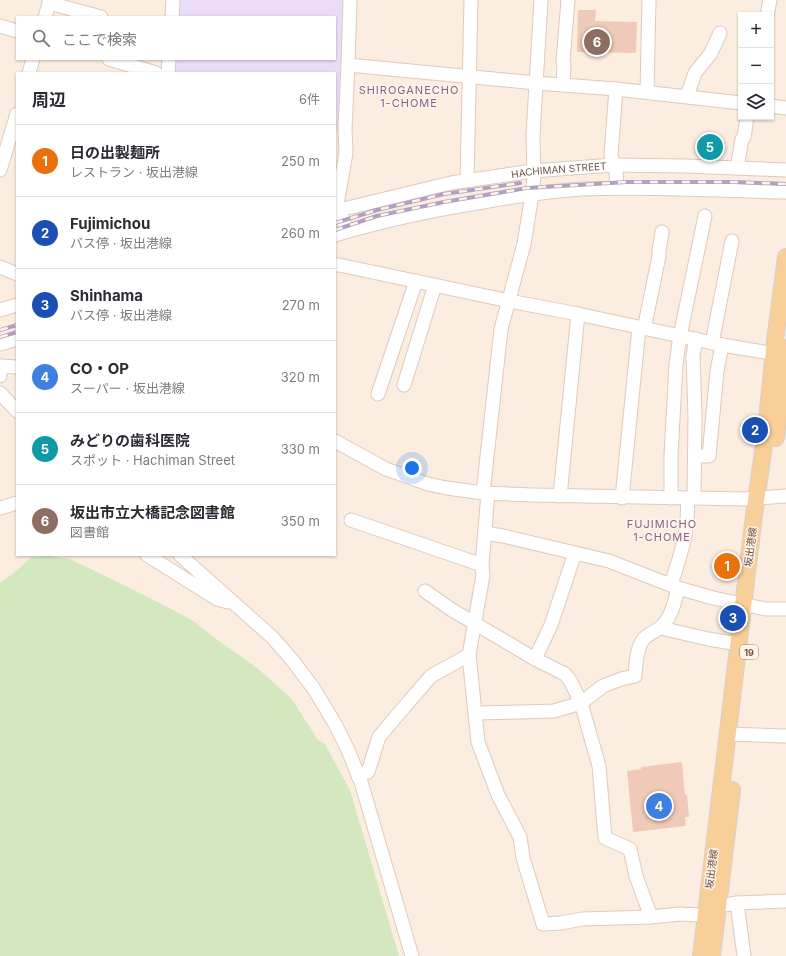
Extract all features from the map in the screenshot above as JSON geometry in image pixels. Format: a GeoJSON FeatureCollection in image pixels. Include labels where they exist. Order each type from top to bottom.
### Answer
{"type":"FeatureCollection","features":[{"type":"Feature","properties":{"kind":"main road","name":"坂出港線"},"geometry":{"type":"LineString","coordinates":[[712,956],[712,910],[749,605],[757,498],[766,431],[783,353],[786,257]]}},
{"type":"Feature","properties":{"kind":"main road","name":"坂出港線"},"geometry":{"type":"LineString","coordinates":[[733,734],[739,644],[749,605]]}},
{"type":"Feature","properties":{"kind":"main road","name":"坂出港線"},"geometry":{"type":"LineString","coordinates":[[700,956],[712,910]]}},
{"type":"Feature","properties":{"kind":"street"},"geometry":{"type":"LineString","coordinates":[[172,16],[173,0]]}},
{"type":"Feature","properties":{"kind":"street"},"geometry":{"type":"LineString","coordinates":[[350,0],[345,129],[346,153],[337,204],[341,233],[400,217],[445,208],[532,194],[582,189],[654,188],[786,192]]}},
{"type":"Feature","properties":{"kind":"street"},"geometry":{"type":"LineString","coordinates":[[467,180],[471,0]]}},
{"type":"Feature","properties":{"kind":"street"},"geometry":{"type":"LineString","coordinates":[[541,0],[532,194],[524,244],[500,334],[485,493],[485,533],[482,565],[483,575],[469,655],[478,742],[498,795],[520,837],[523,858],[544,924],[582,920],[651,917],[712,910],[737,903],[786,901]]}},
{"type":"Feature","properties":{"kind":"street"},"geometry":{"type":"LineString","coordinates":[[563,85],[563,61],[568,0]]}},
{"type":"Feature","properties":{"kind":"street"},"geometry":{"type":"LineString","coordinates":[[647,92],[649,0]]}},
{"type":"Feature","properties":{"kind":"street"},"geometry":{"type":"LineString","coordinates":[[768,12],[770,0]]}},
{"type":"Feature","properties":{"kind":"street"},"geometry":{"type":"LineString","coordinates":[[45,16],[49,1],[98,16]]}},
{"type":"Feature","properties":{"kind":"street"},"geometry":{"type":"LineString","coordinates":[[0,26],[16,31]]}},
{"type":"Feature","properties":{"kind":"street"},"geometry":{"type":"LineString","coordinates":[[686,96],[689,85],[695,73],[711,53],[720,33]]}},
{"type":"Feature","properties":{"kind":"street"},"geometry":{"type":"LineString","coordinates":[[29,72],[33,60]]}},
{"type":"Feature","properties":{"kind":"street"},"geometry":{"type":"LineString","coordinates":[[168,72],[169,60]]}},
{"type":"Feature","properties":{"kind":"street"},"geometry":{"type":"LineString","coordinates":[[123,61],[153,72]]}},
{"type":"Feature","properties":{"kind":"street"},"geometry":{"type":"LineString","coordinates":[[348,65],[616,89],[738,103]]}},
{"type":"Feature","properties":{"kind":"street"},"geometry":{"type":"LineString","coordinates":[[616,89],[611,155],[616,172],[617,188]]}},
{"type":"Feature","properties":{"kind":"street"},"geometry":{"type":"LineString","coordinates":[[774,106],[786,108]]}},
{"type":"Feature","properties":{"kind":"street"},"geometry":{"type":"LineString","coordinates":[[0,170],[16,117]]}},
{"type":"Feature","properties":{"kind":"street"},"geometry":{"type":"LineString","coordinates":[[738,168],[747,120]]}},
{"type":"Feature","properties":{"kind":"street","name":"HACHIMAN STREET"},"geometry":{"type":"LineString","coordinates":[[337,211],[437,186],[467,180],[534,171],[613,165],[786,170]]}},
{"type":"Feature","properties":{"kind":"street"},"geometry":{"type":"LineString","coordinates":[[671,498],[671,455],[676,364],[680,336],[705,216]]}},
{"type":"Feature","properties":{"kind":"street"},"geometry":{"type":"LineString","coordinates":[[622,498],[641,328],[660,256],[658,251],[662,232]]}},
{"type":"Feature","properties":{"kind":"street"},"geometry":{"type":"LineString","coordinates":[[695,456],[709,456],[717,371],[717,344],[732,241]]}},
{"type":"Feature","properties":{"kind":"street"},"geometry":{"type":"LineString","coordinates":[[336,265],[717,344],[783,353]]}},
{"type":"Feature","properties":{"kind":"street"},"geometry":{"type":"LineString","coordinates":[[0,267],[16,274]]}},
{"type":"Feature","properties":{"kind":"street"},"geometry":{"type":"LineString","coordinates":[[378,394],[416,281]]}},
{"type":"Feature","properties":{"kind":"street"},"geometry":{"type":"LineString","coordinates":[[404,385],[435,285]]}},
{"type":"Feature","properties":{"kind":"street"},"geometry":{"type":"LineString","coordinates":[[0,310],[16,305]]}},
{"type":"Feature","properties":{"kind":"street"},"geometry":{"type":"LineString","coordinates":[[560,496],[578,314]]}},
{"type":"Feature","properties":{"kind":"street"},"geometry":{"type":"LineString","coordinates":[[0,344],[16,339]]}},
{"type":"Feature","properties":{"kind":"street"},"geometry":{"type":"LineString","coordinates":[[476,713],[554,711],[581,703],[603,686],[620,679],[635,676],[636,660],[643,639],[665,624],[672,610],[689,516],[695,456],[692,363],[696,339]]}},
{"type":"Feature","properties":{"kind":"street"},"geometry":{"type":"LineString","coordinates":[[0,376],[1,366],[16,367]]}},
{"type":"Feature","properties":{"kind":"street"},"geometry":{"type":"LineString","coordinates":[[336,442],[386,469],[428,484],[485,493],[622,498],[757,498],[786,496]]}},
{"type":"Feature","properties":{"kind":"street"},"geometry":{"type":"LineString","coordinates":[[0,508],[16,503]]}},
{"type":"Feature","properties":{"kind":"street"},"geometry":{"type":"LineString","coordinates":[[351,520],[482,565]]}},
{"type":"Feature","properties":{"kind":"street"},"geometry":{"type":"LineString","coordinates":[[485,533],[609,561],[675,587],[713,598],[766,609],[786,609]]}},
{"type":"Feature","properties":{"kind":"street"},"geometry":{"type":"LineString","coordinates":[[534,659],[552,625],[575,553]]}},
{"type":"Feature","properties":{"kind":"street"},"geometry":{"type":"LineString","coordinates":[[149,556],[217,599],[228,602],[231,600]]}},
{"type":"Feature","properties":{"kind":"street"},"geometry":{"type":"LineString","coordinates":[[181,556],[272,637],[293,661],[314,689],[335,724],[348,750],[358,776],[412,956]]}},
{"type":"Feature","properties":{"kind":"street"},"geometry":{"type":"LineString","coordinates":[[425,590],[452,610],[534,659],[566,674],[581,703],[598,766],[605,838],[630,849],[636,876],[651,917]]}},
{"type":"Feature","properties":{"kind":"street"},"geometry":{"type":"LineString","coordinates":[[661,628],[708,639],[739,644]]}},
{"type":"Feature","properties":{"kind":"street"},"geometry":{"type":"LineString","coordinates":[[358,776],[368,772],[379,737],[431,676],[469,655]]}},
{"type":"Feature","properties":{"kind":"street"},"geometry":{"type":"LineString","coordinates":[[733,734],[786,736]]}},
{"type":"Feature","properties":{"kind":"street"},"geometry":{"type":"LineString","coordinates":[[737,903],[744,956]]}},
{"type":"Feature","properties":{"kind":"shaded area"},"geometry":{"type":"Polygon","coordinates":[[[179,0],[345,0],[340,131],[336,130],[336,72],[171,72],[172,60],[336,60],[336,16],[175,16],[179,0]]]}},
{"type":"Feature","properties":{"kind":"green space"},"geometry":{"type":"Polygon","coordinates":[[[49,556],[70,559],[192,620],[257,668],[291,698],[318,740],[325,744],[350,790],[399,956],[0,956],[0,582],[10,576],[32,557],[49,556]]]}},
{"type":"Feature","properties":{"kind":"building"},"geometry":{"type":"Polygon","coordinates":[[[578,10],[596,10],[595,21],[637,22],[636,53],[577,52],[578,10]]]}},
{"type":"Feature","properties":{"kind":"building"},"geometry":{"type":"Polygon","coordinates":[[[702,139],[718,140],[717,155],[701,154],[702,139]]]}},
{"type":"Feature","properties":{"kind":"building"},"geometry":{"type":"Polygon","coordinates":[[[682,762],[689,817],[685,817],[686,826],[633,832],[627,771],[641,769],[641,767],[682,762]]]}},
{"type":"Feature","properties":{"kind":"railway"},"geometry":{"type":"LineString","coordinates":[[336,230],[377,216],[444,202],[527,188],[627,182],[735,182],[786,184]]}},
{"type":"Feature","properties":{"kind":"railway"},"geometry":{"type":"LineString","coordinates":[[336,223],[377,210],[444,194],[520,183]]}},
{"type":"Feature","properties":{"kind":"railway"},"geometry":{"type":"LineString","coordinates":[[0,330],[16,325]]}},
{"type":"Feature","properties":{"kind":"railway"},"geometry":{"type":"LineString","coordinates":[[0,337],[16,332]]}},
{"type":"Feature","properties":{"kind":"place","name":"坂出市立大橋記念図書館"},"geometry":{"type":"Point","coordinates":[597,42]}},
{"type":"Feature","properties":{"kind":"place","name":"みどりの歯科医院"},"geometry":{"type":"Point","coordinates":[710,147]}},
{"type":"Feature","properties":{"kind":"place","name":"Fujimichou"},"geometry":{"type":"Point","coordinates":[755,430]}},
{"type":"Feature","properties":{"kind":"place","name":"日の出製麺所"},"geometry":{"type":"Point","coordinates":[727,566]}},
{"type":"Feature","properties":{"kind":"place","name":"Shinhama"},"geometry":{"type":"Point","coordinates":[733,618]}},
{"type":"Feature","properties":{"kind":"place","name":"CO・OP"},"geometry":{"type":"Point","coordinates":[659,806]}},
{"type":"Feature","properties":{"kind":"district","name":"SHIROGANECHO 1-CHOME"},"geometry":{"type":"Point","coordinates":[409,96]}},
{"type":"Feature","properties":{"kind":"district","name":"FUJIMICHO 1-CHOME"},"geometry":{"type":"Point","coordinates":[662,530]}}]}
